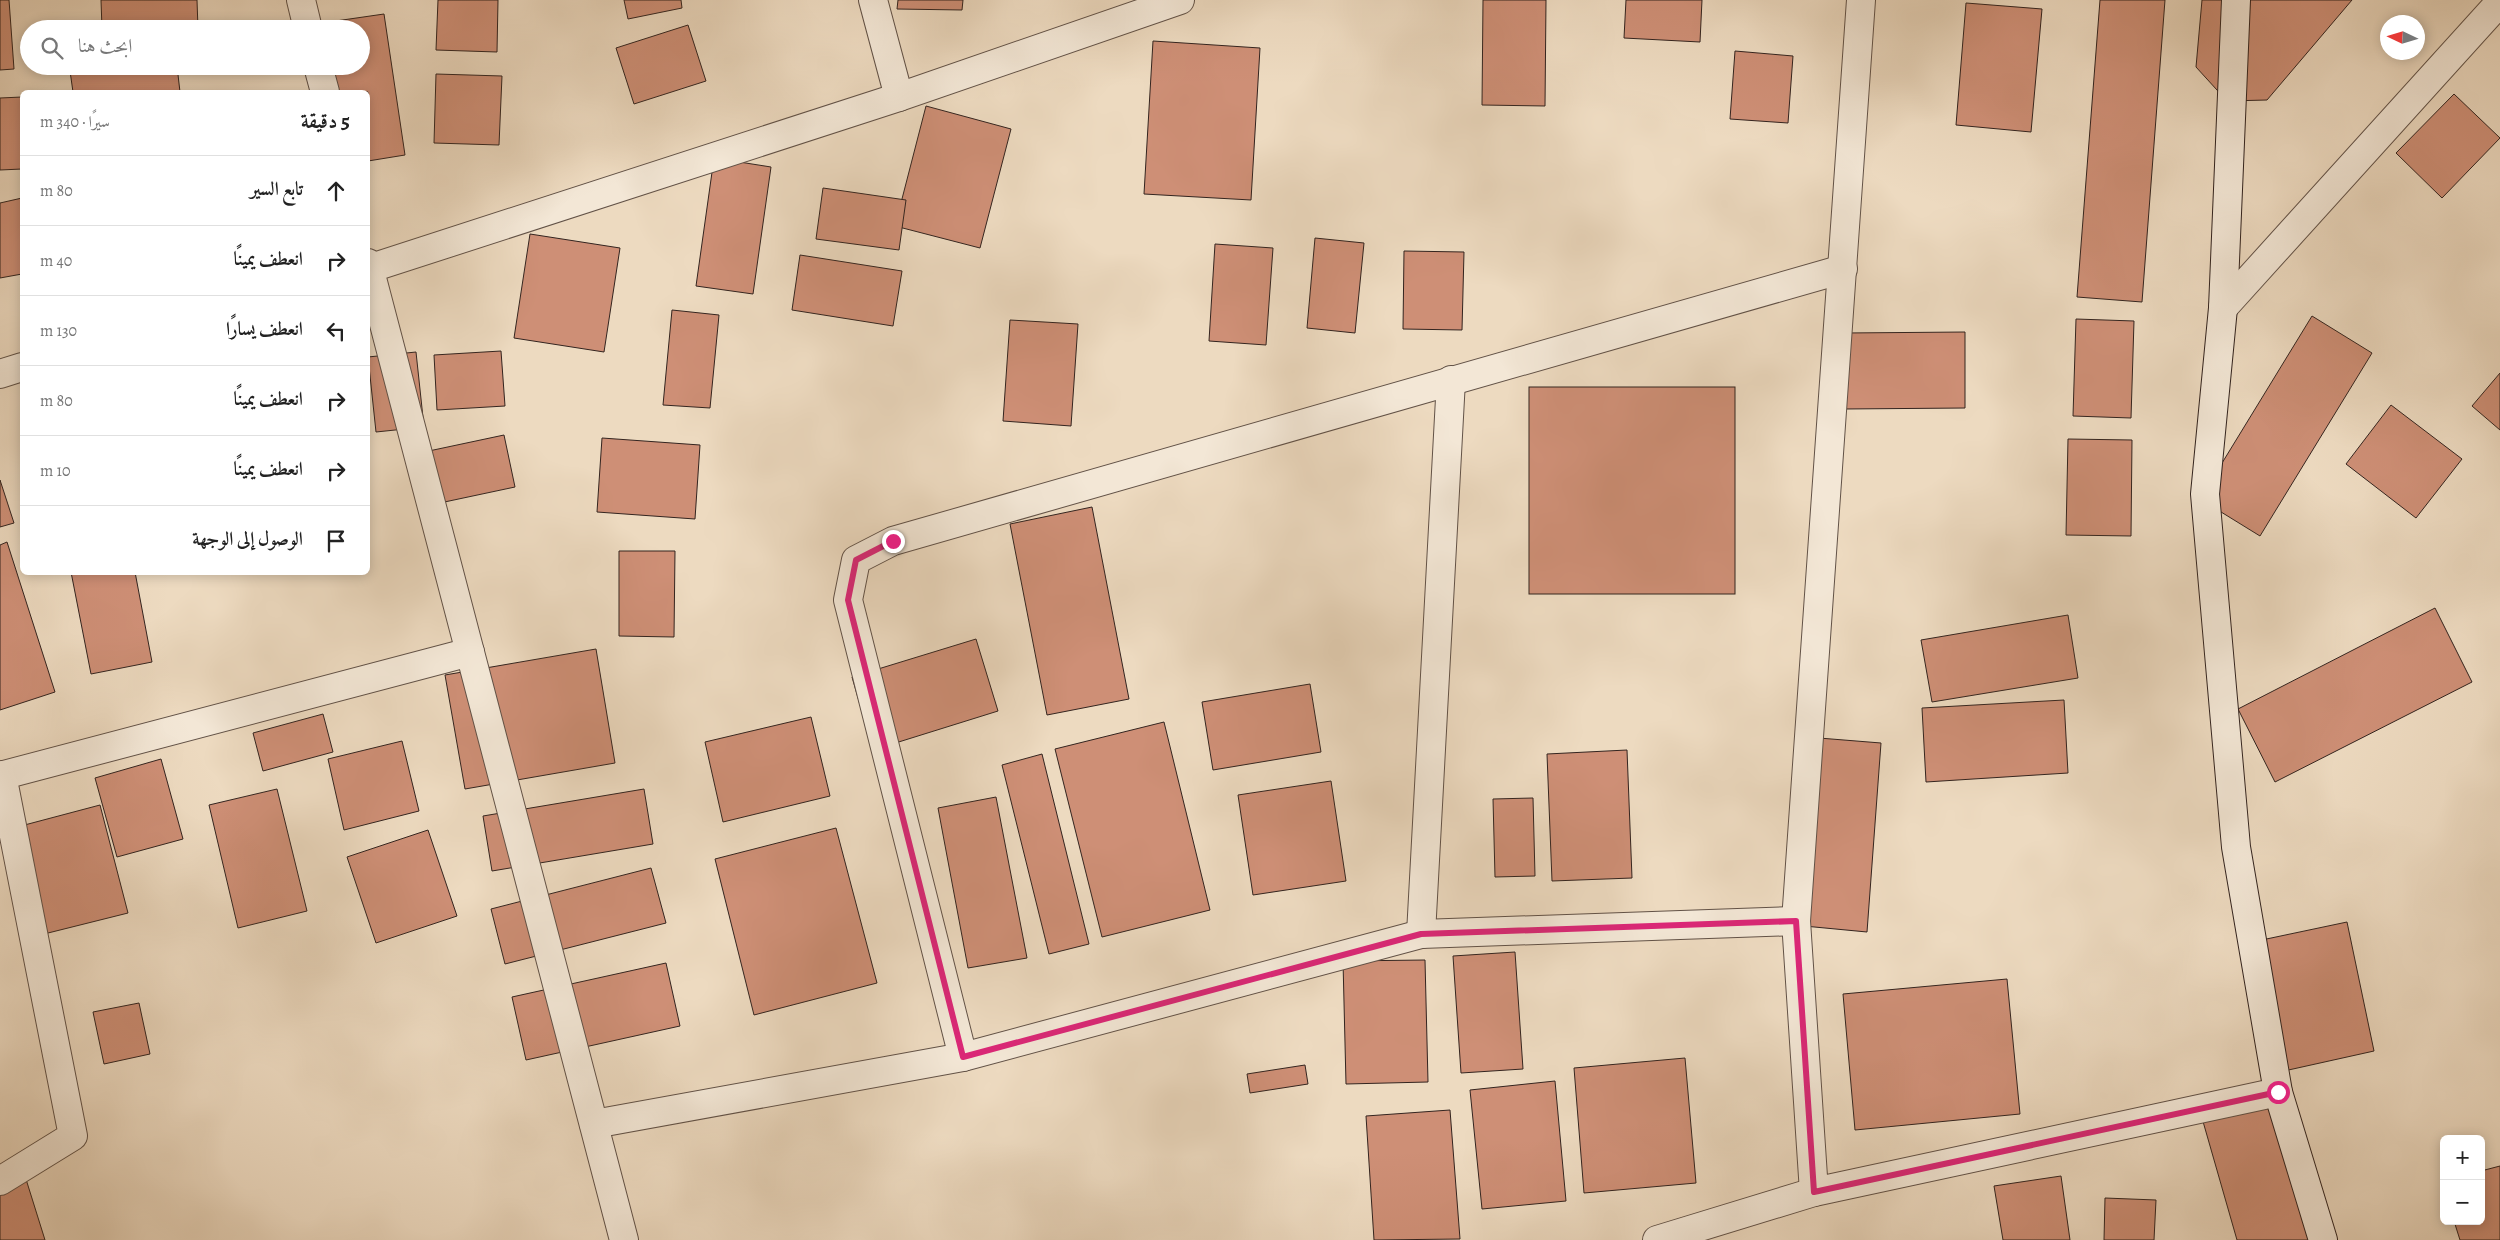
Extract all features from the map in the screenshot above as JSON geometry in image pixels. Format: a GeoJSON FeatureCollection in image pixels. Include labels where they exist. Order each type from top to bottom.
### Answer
{"type":"FeatureCollection","features":[{"type":"Feature","properties":{"kind":"street"},"geometry":{"type":"LineString","coordinates":[[301,0],[306,20]]}},
{"type":"Feature","properties":{"kind":"street"},"geometry":{"type":"LineString","coordinates":[[873,0],[900,97]]}},
{"type":"Feature","properties":{"kind":"street"},"geometry":{"type":"LineString","coordinates":[[370,266],[900,97],[1180,0]]}},
{"type":"Feature","properties":{"kind":"street"},"geometry":{"type":"LineString","coordinates":[[1814,1192],[1796,921],[1861,0]]}},
{"type":"Feature","properties":{"kind":"street"},"geometry":{"type":"LineString","coordinates":[[2236,0],[2224,308],[2205,494],[2236,847],[2278,1092],[2323,1240]]}},
{"type":"Feature","properties":{"kind":"street"},"geometry":{"type":"LineString","coordinates":[[2224,308],[2500,2]]}},
{"type":"Feature","properties":{"kind":"street"},"geometry":{"type":"LineString","coordinates":[[320,75],[324,90]]}},
{"type":"Feature","properties":{"kind":"street"},"geometry":{"type":"LineString","coordinates":[[963,1057],[848,600],[856,560],[893,541],[1843,269]]}},
{"type":"Feature","properties":{"kind":"street"},"geometry":{"type":"LineString","coordinates":[[370,275],[624,1240]]}},
{"type":"Feature","properties":{"kind":"street"},"geometry":{"type":"LineString","coordinates":[[0,374],[20,368]]}},
{"type":"Feature","properties":{"kind":"street"},"geometry":{"type":"LineString","coordinates":[[1421,934],[1450,380]]}},
{"type":"Feature","properties":{"kind":"street"},"geometry":{"type":"LineString","coordinates":[[0,1181],[73,1136],[1,776],[470,652]]}},
{"type":"Feature","properties":{"kind":"street"},"geometry":{"type":"LineString","coordinates":[[594,1124],[963,1057],[1421,934],[1796,921]]}},
{"type":"Feature","properties":{"kind":"street"},"geometry":{"type":"LineString","coordinates":[[1656,1240],[1814,1192],[2278,1092]]}},
{"type":"Feature","properties":{"kind":"building"},"geometry":{"type":"Polygon","coordinates":[[[0,0],[9,0],[14,69],[0,70],[0,0]]]}},
{"type":"Feature","properties":{"kind":"building"},"geometry":{"type":"Polygon","coordinates":[[[101,0],[197,0],[198,20],[102,20],[101,0]]]}},
{"type":"Feature","properties":{"kind":"building"},"geometry":{"type":"Polygon","coordinates":[[[438,0],[498,0],[497,52],[436,50],[438,0]]]}},
{"type":"Feature","properties":{"kind":"building"},"geometry":{"type":"Polygon","coordinates":[[[624,0],[681,0],[682,8],[628,19],[624,0]]]}},
{"type":"Feature","properties":{"kind":"building"},"geometry":{"type":"Polygon","coordinates":[[[898,0],[963,0],[962,10],[897,9],[898,0]]]}},
{"type":"Feature","properties":{"kind":"building"},"geometry":{"type":"Polygon","coordinates":[[[1483,0],[1546,0],[1545,106],[1482,105],[1483,0]]]}},
{"type":"Feature","properties":{"kind":"building"},"geometry":{"type":"Polygon","coordinates":[[[1626,0],[1702,0],[1700,42],[1624,38],[1626,0]]]}},
{"type":"Feature","properties":{"kind":"building"},"geometry":{"type":"Polygon","coordinates":[[[2100,0],[2165,0],[2142,302],[2077,297],[2100,0]]]}},
{"type":"Feature","properties":{"kind":"building"},"geometry":{"type":"Polygon","coordinates":[[[2202,0],[2352,0],[2267,100],[2227,101],[2196,67],[2202,0]]]}},
{"type":"Feature","properties":{"kind":"building"},"geometry":{"type":"Polygon","coordinates":[[[1966,3],[2042,9],[2031,132],[1956,125],[1966,3]]]}},
{"type":"Feature","properties":{"kind":"building"},"geometry":{"type":"Polygon","coordinates":[[[384,14],[405,155],[370,161],[370,90],[325,90],[322,75],[370,75],[370,20],[343,20],[384,14]]]}},
{"type":"Feature","properties":{"kind":"building"},"geometry":{"type":"Polygon","coordinates":[[[688,25],[706,81],[634,104],[616,48],[688,25]]]}},
{"type":"Feature","properties":{"kind":"building"},"geometry":{"type":"Polygon","coordinates":[[[1153,41],[1260,48],[1251,200],[1144,194],[1153,41]]]}},
{"type":"Feature","properties":{"kind":"building"},"geometry":{"type":"Polygon","coordinates":[[[1735,51],[1793,56],[1788,123],[1730,119],[1735,51]]]}},
{"type":"Feature","properties":{"kind":"building"},"geometry":{"type":"Polygon","coordinates":[[[436,74],[502,76],[499,145],[434,143],[436,74]]]}},
{"type":"Feature","properties":{"kind":"building"},"geometry":{"type":"Polygon","coordinates":[[[71,75],[178,75],[180,90],[73,90],[71,75]]]}},
{"type":"Feature","properties":{"kind":"building"},"geometry":{"type":"Polygon","coordinates":[[[2454,94],[2500,138],[2442,198],[2396,153],[2454,94]]]}},
{"type":"Feature","properties":{"kind":"building"},"geometry":{"type":"Polygon","coordinates":[[[20,97],[20,169],[0,170],[0,98],[20,97]]]}},
{"type":"Feature","properties":{"kind":"building"},"geometry":{"type":"Polygon","coordinates":[[[926,106],[1011,129],[980,248],[895,226],[926,106]]]}},
{"type":"Feature","properties":{"kind":"building"},"geometry":{"type":"Polygon","coordinates":[[[714,158],[771,167],[753,294],[696,286],[714,158]]]}},
{"type":"Feature","properties":{"kind":"building"},"geometry":{"type":"Polygon","coordinates":[[[823,188],[906,200],[899,250],[816,239],[823,188]]]}},
{"type":"Feature","properties":{"kind":"building"},"geometry":{"type":"Polygon","coordinates":[[[20,198],[20,274],[0,278],[0,203],[20,198]]]}},
{"type":"Feature","properties":{"kind":"building"},"geometry":{"type":"Polygon","coordinates":[[[530,234],[620,248],[604,352],[514,338],[530,234]]]}},
{"type":"Feature","properties":{"kind":"building"},"geometry":{"type":"Polygon","coordinates":[[[1315,238],[1364,243],[1355,333],[1307,328],[1315,238]]]}},
{"type":"Feature","properties":{"kind":"building"},"geometry":{"type":"Polygon","coordinates":[[[1215,244],[1273,248],[1266,345],[1209,341],[1215,244]]]}},
{"type":"Feature","properties":{"kind":"building"},"geometry":{"type":"Polygon","coordinates":[[[1404,251],[1464,252],[1462,330],[1403,329],[1404,251]]]}},
{"type":"Feature","properties":{"kind":"building"},"geometry":{"type":"Polygon","coordinates":[[[800,255],[902,271],[893,326],[792,310],[800,255]]]}},
{"type":"Feature","properties":{"kind":"building"},"geometry":{"type":"Polygon","coordinates":[[[672,310],[719,315],[710,408],[663,405],[672,310]]]}},
{"type":"Feature","properties":{"kind":"building"},"geometry":{"type":"Polygon","coordinates":[[[2312,316],[2372,353],[2260,536],[2200,499],[2312,316]]]}},
{"type":"Feature","properties":{"kind":"building"},"geometry":{"type":"Polygon","coordinates":[[[2076,319],[2134,321],[2131,418],[2073,416],[2076,319]]]}},
{"type":"Feature","properties":{"kind":"building"},"geometry":{"type":"Polygon","coordinates":[[[1010,320],[1078,324],[1071,426],[1003,421],[1010,320]]]}},
{"type":"Feature","properties":{"kind":"building"},"geometry":{"type":"Polygon","coordinates":[[[1965,332],[1965,408],[1844,409],[1844,333],[1965,332]]]}},
{"type":"Feature","properties":{"kind":"building"},"geometry":{"type":"Polygon","coordinates":[[[501,351],[505,406],[437,410],[434,355],[501,351]]]}},
{"type":"Feature","properties":{"kind":"building"},"geometry":{"type":"Polygon","coordinates":[[[416,352],[424,427],[376,432],[370,376],[370,357],[416,352]]]}},
{"type":"Feature","properties":{"kind":"building"},"geometry":{"type":"Polygon","coordinates":[[[2500,373],[2500,430],[2472,406],[2500,373]]]}},
{"type":"Feature","properties":{"kind":"building"},"geometry":{"type":"Polygon","coordinates":[[[1529,387],[1735,387],[1735,594],[1529,594],[1529,387]]]}},
{"type":"Feature","properties":{"kind":"building"},"geometry":{"type":"Polygon","coordinates":[[[2391,405],[2462,459],[2416,518],[2346,464],[2391,405]]]}},
{"type":"Feature","properties":{"kind":"building"},"geometry":{"type":"Polygon","coordinates":[[[504,435],[515,487],[421,507],[410,455],[504,435]]]}},
{"type":"Feature","properties":{"kind":"building"},"geometry":{"type":"Polygon","coordinates":[[[602,438],[700,445],[695,519],[597,512],[602,438]]]}},
{"type":"Feature","properties":{"kind":"building"},"geometry":{"type":"Polygon","coordinates":[[[2068,439],[2132,440],[2131,536],[2066,535],[2068,439]]]}},
{"type":"Feature","properties":{"kind":"building"},"geometry":{"type":"Polygon","coordinates":[[[0,480],[14,523],[0,527],[0,480]]]}},
{"type":"Feature","properties":{"kind":"building"},"geometry":{"type":"Polygon","coordinates":[[[1092,507],[1129,699],[1047,715],[1010,524],[1092,507]]]}},
{"type":"Feature","properties":{"kind":"building"},"geometry":{"type":"Polygon","coordinates":[[[7,542],[55,692],[0,710],[0,545],[7,542]]]}},
{"type":"Feature","properties":{"kind":"building"},"geometry":{"type":"Polygon","coordinates":[[[619,551],[675,551],[674,637],[619,636],[619,551]]]}},
{"type":"Feature","properties":{"kind":"building"},"geometry":{"type":"Polygon","coordinates":[[[72,575],[136,575],[152,662],[91,674],[72,575]]]}},
{"type":"Feature","properties":{"kind":"building"},"geometry":{"type":"Polygon","coordinates":[[[2435,608],[2472,682],[2275,782],[2238,709],[2435,608]]]}},
{"type":"Feature","properties":{"kind":"building"},"geometry":{"type":"Polygon","coordinates":[[[2068,615],[2078,678],[1932,702],[1921,640],[2068,615]]]}},
{"type":"Feature","properties":{"kind":"building"},"geometry":{"type":"Polygon","coordinates":[[[976,639],[998,711],[873,750],[852,677],[976,639]]]}},
{"type":"Feature","properties":{"kind":"building"},"geometry":{"type":"Polygon","coordinates":[[[596,649],[615,763],[465,789],[445,675],[596,649]]]}},
{"type":"Feature","properties":{"kind":"building"},"geometry":{"type":"Polygon","coordinates":[[[1310,684],[1321,752],[1213,770],[1202,702],[1310,684]]]}},
{"type":"Feature","properties":{"kind":"building"},"geometry":{"type":"Polygon","coordinates":[[[2064,700],[2068,773],[1926,782],[1922,708],[2064,700]]]}},
{"type":"Feature","properties":{"kind":"building"},"geometry":{"type":"Polygon","coordinates":[[[323,714],[333,752],[263,771],[253,733],[323,714]]]}},
{"type":"Feature","properties":{"kind":"building"},"geometry":{"type":"Polygon","coordinates":[[[811,717],[830,796],[723,822],[705,742],[811,717]]]}},
{"type":"Feature","properties":{"kind":"building"},"geometry":{"type":"Polygon","coordinates":[[[1164,722],[1210,910],[1102,937],[1055,749],[1164,722]]]}},
{"type":"Feature","properties":{"kind":"building"},"geometry":{"type":"Polygon","coordinates":[[[1819,738],[1881,743],[1867,932],[1804,926],[1819,738]]]}},
{"type":"Feature","properties":{"kind":"building"},"geometry":{"type":"Polygon","coordinates":[[[402,741],[419,811],[344,830],[328,759],[402,741]]]}},
{"type":"Feature","properties":{"kind":"building"},"geometry":{"type":"Polygon","coordinates":[[[1627,750],[1632,878],[1552,881],[1547,754],[1627,750]]]}},
{"type":"Feature","properties":{"kind":"building"},"geometry":{"type":"Polygon","coordinates":[[[1042,754],[1089,944],[1049,954],[1002,765],[1042,754]]]}},
{"type":"Feature","properties":{"kind":"building"},"geometry":{"type":"Polygon","coordinates":[[[161,759],[183,839],[117,857],[95,778],[161,759]]]}},
{"type":"Feature","properties":{"kind":"building"},"geometry":{"type":"Polygon","coordinates":[[[1331,781],[1346,881],[1253,895],[1238,795],[1331,781]]]}},
{"type":"Feature","properties":{"kind":"building"},"geometry":{"type":"Polygon","coordinates":[[[277,789],[307,911],[238,928],[209,805],[277,789]]]}},
{"type":"Feature","properties":{"kind":"building"},"geometry":{"type":"Polygon","coordinates":[[[644,789],[653,844],[492,871],[483,816],[644,789]]]}},
{"type":"Feature","properties":{"kind":"building"},"geometry":{"type":"Polygon","coordinates":[[[996,797],[1027,958],[968,968],[938,808],[996,797]]]}},
{"type":"Feature","properties":{"kind":"building"},"geometry":{"type":"Polygon","coordinates":[[[1533,798],[1535,876],[1495,877],[1493,799],[1533,798]]]}},
{"type":"Feature","properties":{"kind":"building"},"geometry":{"type":"Polygon","coordinates":[[[100,805],[128,913],[44,934],[17,827],[100,805]]]}},
{"type":"Feature","properties":{"kind":"building"},"geometry":{"type":"Polygon","coordinates":[[[836,828],[877,983],[754,1015],[715,859],[836,828]]]}},
{"type":"Feature","properties":{"kind":"building"},"geometry":{"type":"Polygon","coordinates":[[[428,830],[457,916],[376,943],[347,857],[428,830]]]}},
{"type":"Feature","properties":{"kind":"building"},"geometry":{"type":"Polygon","coordinates":[[[651,868],[666,923],[505,964],[491,909],[651,868]]]}},
{"type":"Feature","properties":{"kind":"building"},"geometry":{"type":"Polygon","coordinates":[[[2347,922],[2374,1051],[2284,1071],[2257,941],[2347,922]]]}},
{"type":"Feature","properties":{"kind":"building"},"geometry":{"type":"Polygon","coordinates":[[[1515,952],[1523,1069],[1461,1073],[1453,956],[1515,952]]]}},
{"type":"Feature","properties":{"kind":"building"},"geometry":{"type":"Polygon","coordinates":[[[1425,960],[1428,1082],[1346,1084],[1343,961],[1425,960]]]}},
{"type":"Feature","properties":{"kind":"building"},"geometry":{"type":"Polygon","coordinates":[[[666,963],[680,1026],[526,1060],[512,997],[666,963]]]}},
{"type":"Feature","properties":{"kind":"building"},"geometry":{"type":"Polygon","coordinates":[[[2007,979],[2020,1114],[1855,1130],[1843,994],[2007,979]]]}},
{"type":"Feature","properties":{"kind":"building"},"geometry":{"type":"Polygon","coordinates":[[[139,1003],[150,1054],[104,1064],[93,1012],[139,1003]]]}},
{"type":"Feature","properties":{"kind":"building"},"geometry":{"type":"Polygon","coordinates":[[[1685,1058],[1696,1183],[1584,1193],[1574,1068],[1685,1058]]]}},
{"type":"Feature","properties":{"kind":"building"},"geometry":{"type":"Polygon","coordinates":[[[1305,1065],[1308,1084],[1250,1093],[1247,1074],[1305,1065]]]}},
{"type":"Feature","properties":{"kind":"building"},"geometry":{"type":"Polygon","coordinates":[[[1555,1081],[1566,1201],[1482,1209],[1470,1090],[1555,1081]]]}},
{"type":"Feature","properties":{"kind":"building"},"geometry":{"type":"Polygon","coordinates":[[[2292,1093],[2333,1240],[2237,1240],[2202,1118],[2292,1093]]]}},
{"type":"Feature","properties":{"kind":"building"},"geometry":{"type":"Polygon","coordinates":[[[1450,1110],[1460,1239],[1374,1240],[1366,1116],[1450,1110]]]}},
{"type":"Feature","properties":{"kind":"building"},"geometry":{"type":"Polygon","coordinates":[[[2500,1166],[2500,1240],[2460,1240],[2455,1225],[2485,1225],[2485,1170],[2500,1166]]]}},
{"type":"Feature","properties":{"kind":"building"},"geometry":{"type":"Polygon","coordinates":[[[25,1176],[45,1240],[0,1240],[0,1184],[25,1176]]]}},
{"type":"Feature","properties":{"kind":"building"},"geometry":{"type":"Polygon","coordinates":[[[2061,1176],[2070,1240],[2003,1240],[1994,1186],[2061,1176]]]}},
{"type":"Feature","properties":{"kind":"building"},"geometry":{"type":"Polygon","coordinates":[[[2105,1198],[2156,1200],[2154,1240],[2104,1240],[2105,1198]]]}},
{"type":"Feature","properties":{"kind":"route"},"geometry":{"type":"LineString","coordinates":[[893,541],[856,560],[848,600],[963,1057],[1421,934],[1796,921],[1814,1192],[2278,1092]]}}]}
